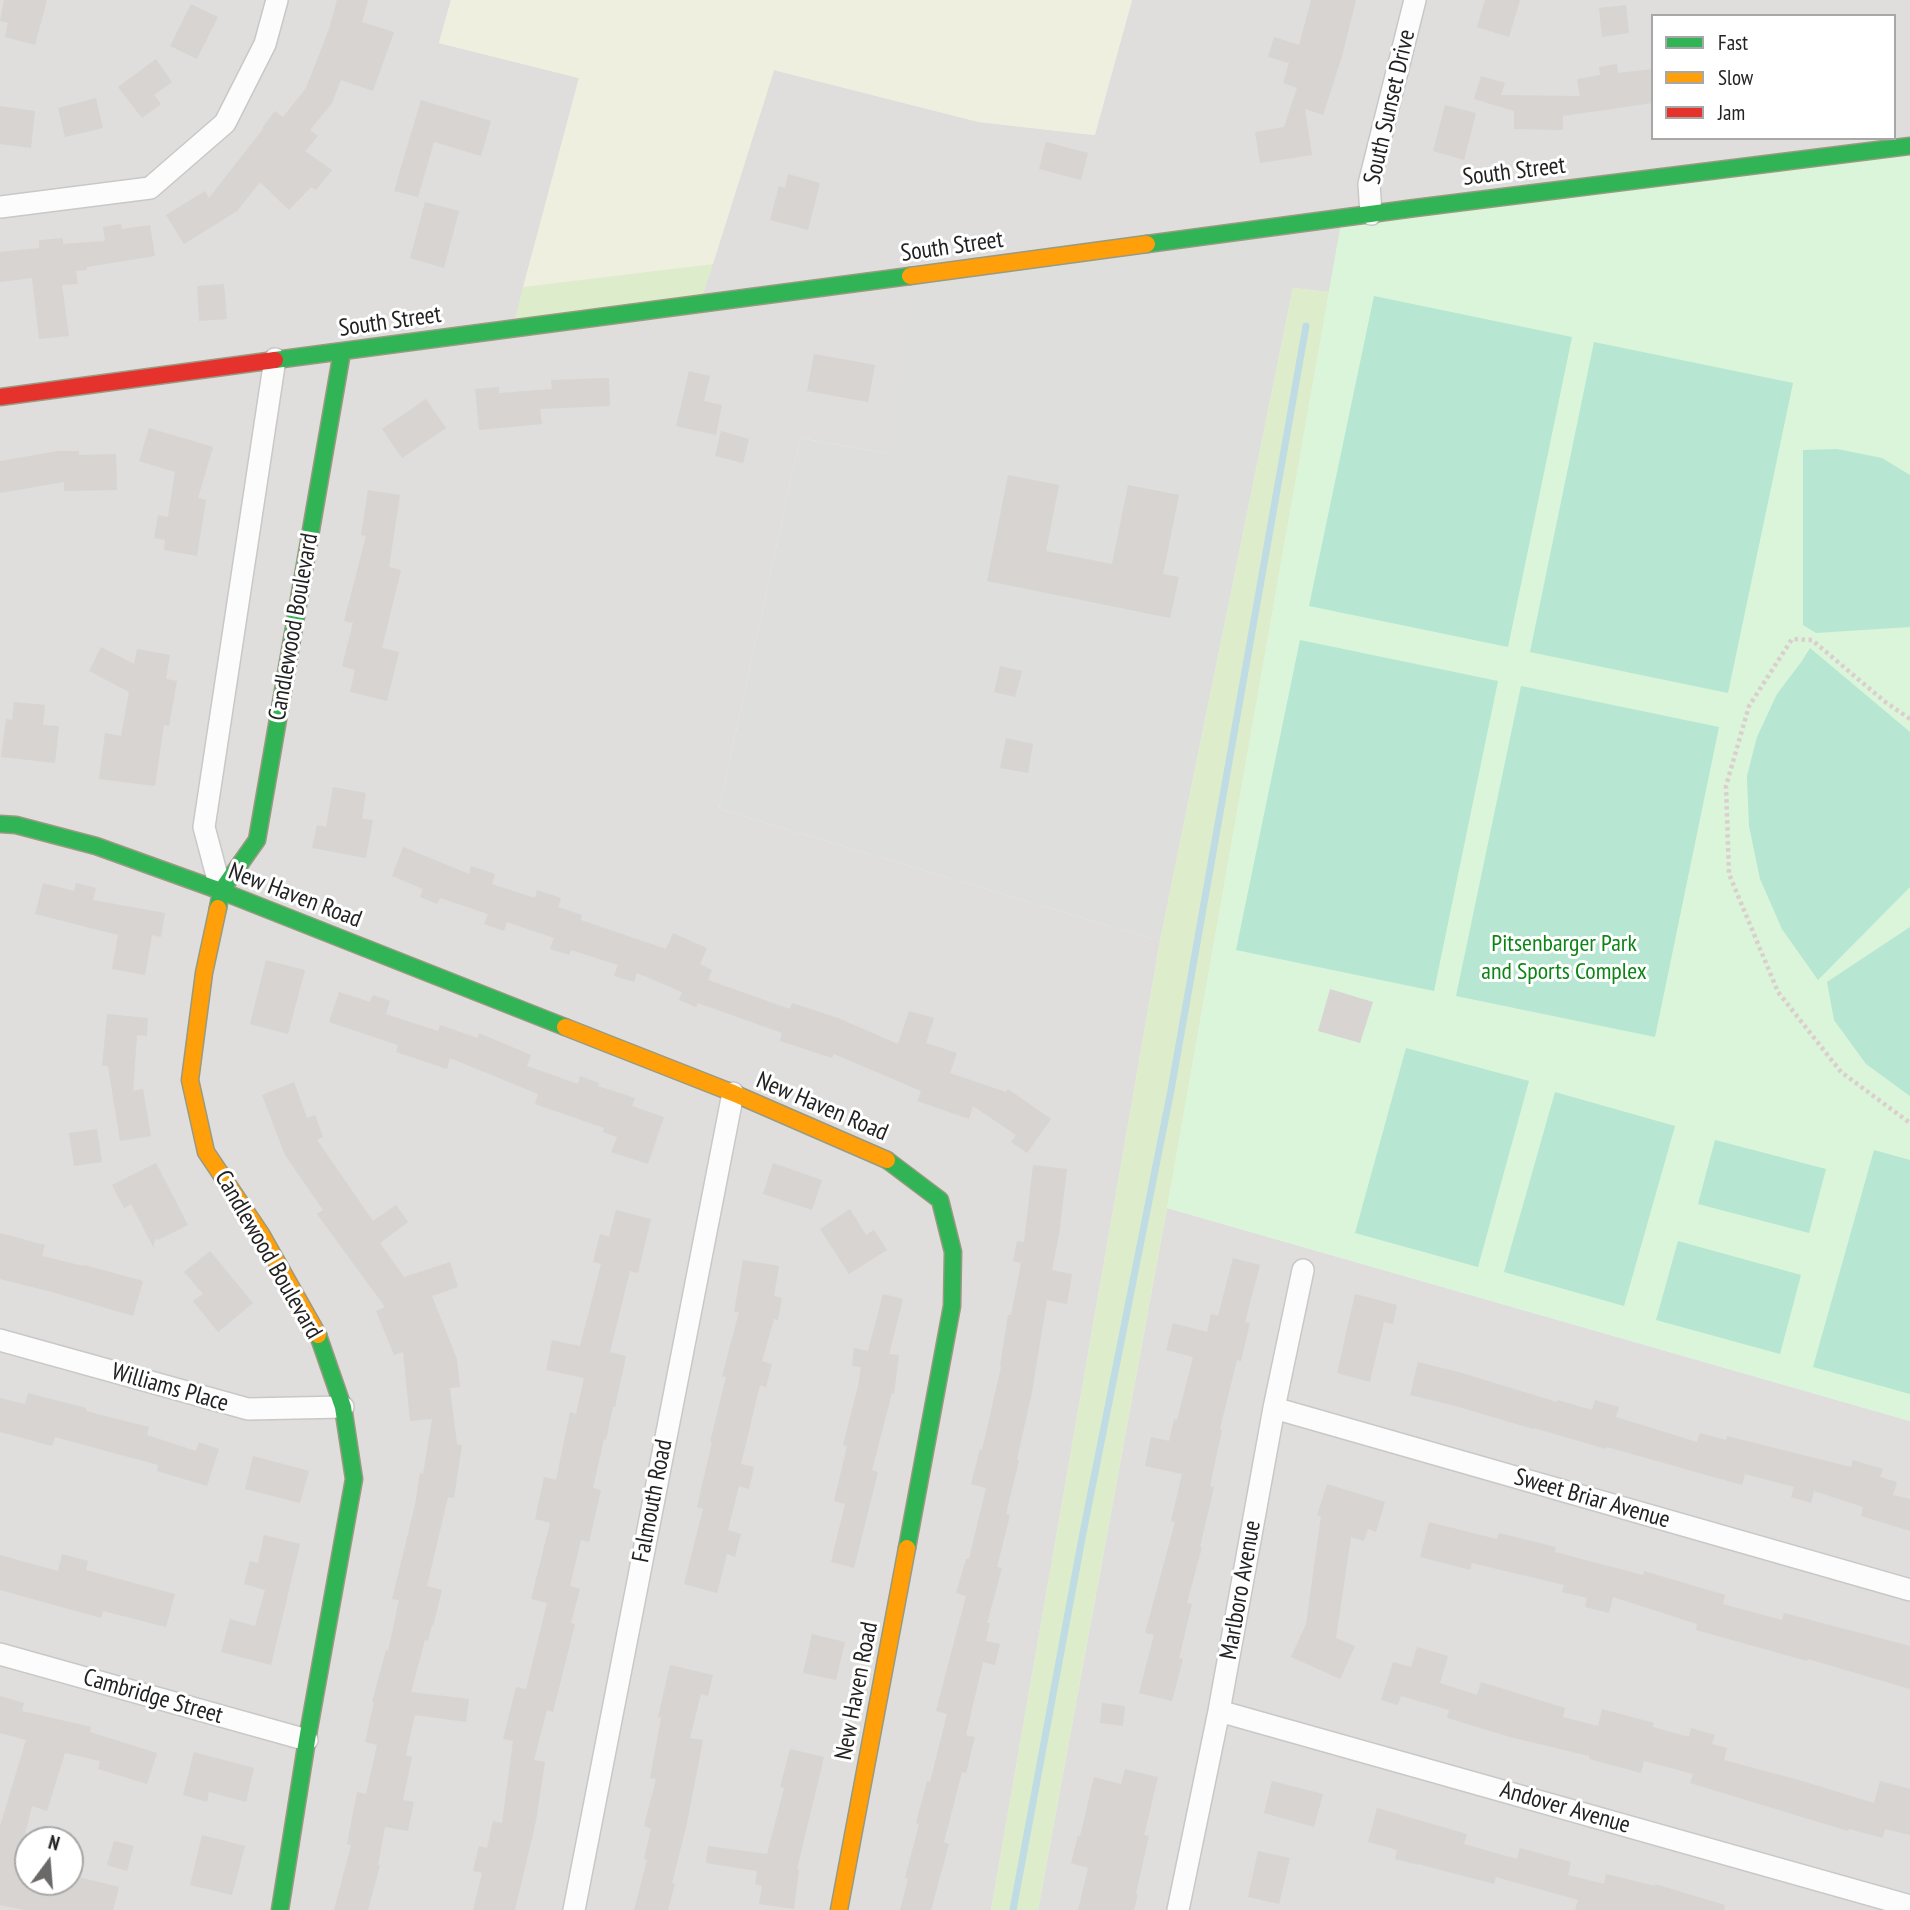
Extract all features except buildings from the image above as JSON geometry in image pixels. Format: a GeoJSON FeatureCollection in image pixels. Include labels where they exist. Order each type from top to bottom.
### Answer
{"type":"FeatureCollection","features":[{"type":"Feature","properties":{"kind":"street"},"geometry":{"type":"LineString","coordinates":[[0,207],[150,188],[225,123],[265,44],[277,0]]}},
{"type":"Feature","properties":{"kind":"street","name":"South Sunset Drive"},"geometry":{"type":"LineString","coordinates":[[1371,214],[1368,184],[1415,0]]}},
{"type":"Feature","properties":{"kind":"street","name":"South Street"},"geometry":{"type":"LineString","coordinates":[[0,397],[1371,214],[1910,146]]}},
{"type":"Feature","properties":{"kind":"street","name":"Candlewood Boulevard"},"geometry":{"type":"LineString","coordinates":[[280,1910],[307,1740],[354,1479],[343,1407],[316,1331],[261,1234],[206,1152],[190,1080],[204,973],[221,891],[257,840],[342,352]]}},
{"type":"Feature","properties":{"kind":"street","name":"Candlewood Boulevard"},"geometry":{"type":"LineString","coordinates":[[221,891],[204,827],[275,359]]}},
{"type":"Feature","properties":{"kind":"street","name":"New Haven Road"},"geometry":{"type":"LineString","coordinates":[[0,824],[16,825],[96,846],[221,891],[733,1093],[890,1161],[940,1200],[953,1252],[952,1306],[839,1910]]}},
{"type":"Feature","properties":{"kind":"street","name":"Falmouth Road"},"geometry":{"type":"LineString","coordinates":[[574,1910],[733,1093]]}},
{"type":"Feature","properties":{"kind":"street","name":"Marlboro Avenue"},"geometry":{"type":"LineString","coordinates":[[1178,1910],[1303,1270]]}},
{"type":"Feature","properties":{"kind":"street","name":"Williams Place"},"geometry":{"type":"LineString","coordinates":[[0,1340],[248,1409],[343,1407]]}},
{"type":"Feature","properties":{"kind":"street","name":"Sweet Briar Avenue"},"geometry":{"type":"LineString","coordinates":[[1274,1408],[1910,1590]]}},
{"type":"Feature","properties":{"kind":"street","name":"Cambridge Street"},"geometry":{"type":"LineString","coordinates":[[0,1654],[307,1740]]}},
{"type":"Feature","properties":{"kind":"street","name":"Andover Avenue"},"geometry":{"type":"LineString","coordinates":[[1219,1711],[1910,1906]]}},
{"type":"Feature","properties":{"kind":"path"},"geometry":{"type":"LineString","coordinates":[[1910,719],[1884,701],[1812,640],[1792,639],[1749,706],[1726,786],[1730,874],[1778,992],[1841,1072],[1910,1123]]}},
{"type":"Feature","properties":{"kind":"shaded area"},"geometry":{"type":"Polygon","coordinates":[[[0,0],[451,0],[439,43],[579,78],[513,328],[700,303],[774,70],[979,122],[1094,135],[1132,0],[1910,0],[1910,146],[1415,208],[891,454],[800,438],[719,809],[1160,941],[991,1910],[0,1910],[0,0]]]}},
{"type":"Feature","properties":{"kind":"shaded area"},"geometry":{"type":"Polygon","coordinates":[[[1342,218],[1329,292],[1293,288],[1160,941],[719,809],[800,438],[891,454],[914,275],[1342,218]]]}},
{"type":"Feature","properties":{"kind":"shaded area"},"geometry":{"type":"Polygon","coordinates":[[[1167,1208],[1910,1421],[1910,1910],[1038,1910],[1167,1208]]]}},
{"type":"Feature","properties":{"kind":"green space"},"geometry":{"type":"Polygon","coordinates":[[[451,0],[1132,0],[1095,135],[979,122],[774,70],[713,264],[523,287],[579,78],[439,43],[451,0]]]}},
{"type":"Feature","properties":{"kind":"green space","name":"Pitsenbarger Park and Sports Complex"},"geometry":{"type":"Polygon","coordinates":[[[1910,146],[1910,1421],[1167,1208],[1342,218],[1910,146]]]}},
{"type":"Feature","properties":{"kind":"green space"},"geometry":{"type":"Polygon","coordinates":[[[713,264],[700,303],[513,329],[523,287],[713,264]]]}},
{"type":"Feature","properties":{"kind":"green space"},"geometry":{"type":"Polygon","coordinates":[[[1293,288],[1329,292],[1167,1208],[1038,1910],[991,1910],[1160,941],[1293,288]]]}},
{"type":"Feature","properties":{"kind":"green space"},"geometry":{"type":"Polygon","coordinates":[[[1374,296],[1572,337],[1508,647],[1309,606],[1374,296]]]}},
{"type":"Feature","properties":{"kind":"green space"},"geometry":{"type":"Polygon","coordinates":[[[1594,342],[1793,383],[1728,693],[1530,652],[1594,342]]]}},
{"type":"Feature","properties":{"kind":"green space"},"geometry":{"type":"Polygon","coordinates":[[[1837,449],[1882,458],[1910,475],[1910,627],[1816,633],[1803,625],[1803,450],[1837,449]]]}},
{"type":"Feature","properties":{"kind":"green space"},"geometry":{"type":"Polygon","coordinates":[[[1300,640],[1498,681],[1434,991],[1236,950],[1300,640]]]}},
{"type":"Feature","properties":{"kind":"green space"},"geometry":{"type":"Polygon","coordinates":[[[1810,648],[1910,732],[1910,887],[1818,980],[1782,929],[1760,879],[1749,826],[1747,776],[1757,737],[1777,694],[1810,648]]]}},
{"type":"Feature","properties":{"kind":"green space"},"geometry":{"type":"Polygon","coordinates":[[[1521,686],[1719,727],[1655,1037],[1456,996],[1521,686]]]}},
{"type":"Feature","properties":{"kind":"green space"},"geometry":{"type":"Polygon","coordinates":[[[1910,927],[1910,1096],[1866,1064],[1834,1020],[1827,982],[1910,927]]]}},
{"type":"Feature","properties":{"kind":"green space"},"geometry":{"type":"Polygon","coordinates":[[[1406,1048],[1529,1081],[1478,1267],[1355,1233],[1406,1048]]]}},
{"type":"Feature","properties":{"kind":"green space"},"geometry":{"type":"Polygon","coordinates":[[[1555,1092],[1675,1126],[1624,1306],[1504,1272],[1555,1092]]]}},
{"type":"Feature","properties":{"kind":"green space"},"geometry":{"type":"Polygon","coordinates":[[[1715,1140],[1826,1169],[1809,1233],[1698,1204],[1715,1140]]]}},
{"type":"Feature","properties":{"kind":"green space"},"geometry":{"type":"Polygon","coordinates":[[[1874,1150],[1910,1160],[1910,1394],[1813,1367],[1874,1150]]]}},
{"type":"Feature","properties":{"kind":"green space"},"geometry":{"type":"Polygon","coordinates":[[[1678,1241],[1801,1275],[1780,1354],[1656,1320],[1678,1241]]]}},
{"type":"Feature","properties":{"kind":"waterway"},"geometry":{"type":"LineString","coordinates":[[1013,1910],[1082,1538],[1171,1090],[1306,326]]}},
{"type":"Feature","properties":{"kind":"traffic: fast"},"geometry":{"type":"LineString","coordinates":[[1147,244],[1910,146]]}},
{"type":"Feature","properties":{"kind":"traffic: fast"},"geometry":{"type":"LineString","coordinates":[[275,360],[910,276]]}},
{"type":"Feature","properties":{"kind":"traffic: fast"},"geometry":{"type":"LineString","coordinates":[[218,908],[221,891],[257,840],[342,352]]}},
{"type":"Feature","properties":{"kind":"traffic: fast"},"geometry":{"type":"LineString","coordinates":[[0,824],[16,825],[96,846],[221,891],[565,1027]]}},
{"type":"Feature","properties":{"kind":"traffic: fast"},"geometry":{"type":"LineString","coordinates":[[887,1160],[940,1200],[953,1252],[952,1306],[907,1548]]}},
{"type":"Feature","properties":{"kind":"traffic: fast"},"geometry":{"type":"LineString","coordinates":[[280,1910],[307,1740],[354,1479],[343,1407],[318,1335]]}},
{"type":"Feature","properties":{"kind":"traffic: slow"},"geometry":{"type":"LineString","coordinates":[[910,276],[1147,244]]}},
{"type":"Feature","properties":{"kind":"traffic: slow"},"geometry":{"type":"LineString","coordinates":[[218,908],[204,973],[190,1080],[206,1152],[261,1234],[318,1335]]}},
{"type":"Feature","properties":{"kind":"traffic: slow"},"geometry":{"type":"LineString","coordinates":[[565,1027],[733,1093],[887,1160]]}},
{"type":"Feature","properties":{"kind":"traffic: slow"},"geometry":{"type":"LineString","coordinates":[[839,1910],[907,1548]]}},
{"type":"Feature","properties":{"kind":"traffic: jam"},"geometry":{"type":"LineString","coordinates":[[0,397],[275,360]]}}]}
